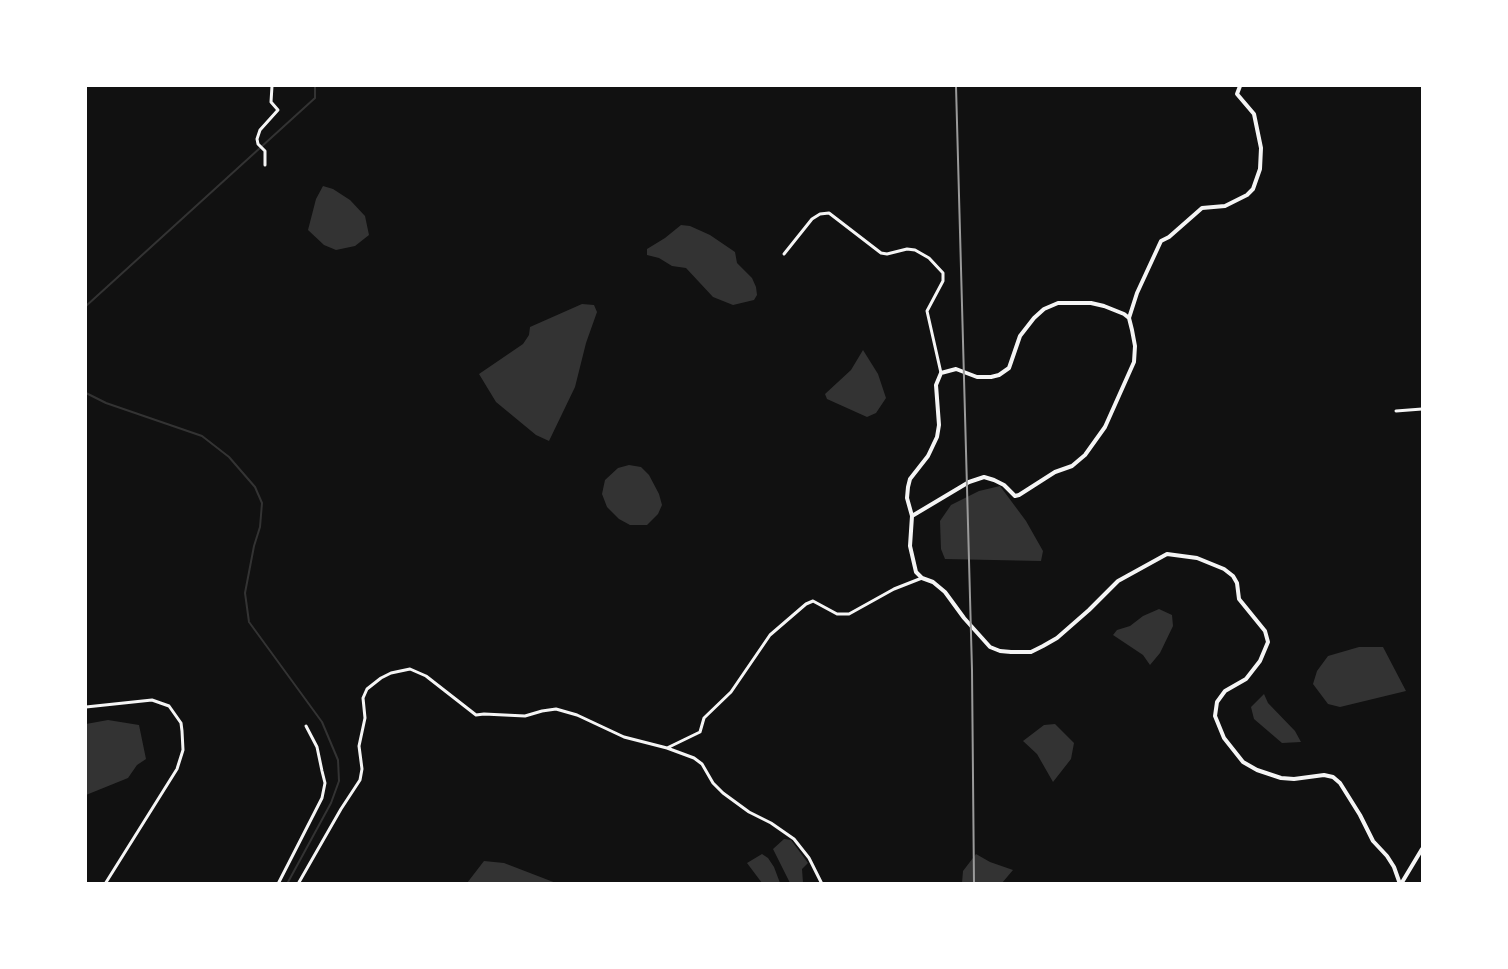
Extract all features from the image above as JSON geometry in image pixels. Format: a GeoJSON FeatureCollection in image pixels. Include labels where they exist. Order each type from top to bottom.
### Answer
{"type":"FeatureCollection","features":[{"type":"Feature","properties":{"kind":"street"},"geometry":{"type":"LineString","coordinates":[[266,165],[265,151],[257,139],[260,130],[278,111],[272,102],[272,86]]}},
{"type":"Feature","properties":{"kind":"street"},"geometry":{"type":"LineString","coordinates":[[912,516],[969,482],[984,477],[1004,485],[1015,496],[1019,495],[1055,472],[1072,466],[1085,455],[1105,427],[1134,362],[1135,345],[1129,318],[1137,293],[1161,241],[1202,208],[1225,206],[1247,195],[1253,189],[1260,169],[1262,148],[1254,114],[1237,94],[1240,86]]}},
{"type":"Feature","properties":{"kind":"street"},"geometry":{"type":"LineString","coordinates":[[784,254],[812,219],[820,214],[829,213],[881,253],[915,250],[929,258],[943,273],[943,281],[927,311],[941,373],[936,390],[939,425],[937,437],[928,456],[910,479],[907,498],[912,516],[910,546],[916,572],[945,592],[969,625],[990,647],[1000,651],[1031,652],[1057,638],[1118,581],[1167,554],[1197,558],[1224,569],[1233,576],[1237,584],[1239,599],[1265,631],[1268,642],[1260,661],[1246,679],[1226,691],[1217,702],[1215,716],[1224,738],[1243,762],[1257,771],[1281,778],[1294,779],[1324,775],[1333,777],[1340,783],[1373,841],[1394,867],[1400,884]]}},
{"type":"Feature","properties":{"kind":"street"},"geometry":{"type":"LineString","coordinates":[[941,373],[956,369],[977,377],[999,375],[1009,368],[1020,336],[1034,318],[1044,309],[1058,303],[1091,303],[1104,306],[1129,318]]}},
{"type":"Feature","properties":{"kind":"street"},"geometry":{"type":"LineString","coordinates":[[1396,411],[1422,409]]}},
{"type":"Feature","properties":{"kind":"street"},"geometry":{"type":"LineString","coordinates":[[667,748],[700,732],[704,718],[731,692],[770,635],[806,603],[813,601],[837,614],[849,614],[894,588],[922,578]]}},
{"type":"Feature","properties":{"kind":"street"},"geometry":{"type":"LineString","coordinates":[[298,884],[340,810],[360,780],[362,769],[358,746],[366,717],[363,698],[367,689],[391,673],[410,669],[426,676],[476,715],[525,716],[556,709],[577,715],[624,737],[667,748],[694,758],[702,764],[712,783],[723,793],[749,813],[771,823],[794,839],[809,858],[822,884]]}},
{"type":"Feature","properties":{"kind":"street"},"geometry":{"type":"LineString","coordinates":[[86,707],[152,700],[169,706],[181,723],[182,731],[183,750],[177,770],[105,884]]}},
{"type":"Feature","properties":{"kind":"street"},"geometry":{"type":"LineString","coordinates":[[278,884],[322,798],[325,783],[317,747],[306,726]]}},
{"type":"Feature","properties":{"kind":"street"},"geometry":{"type":"LineString","coordinates":[[1400,884],[1422,849]]}},
{"type":"Feature","properties":{"kind":"shaded area"},"geometry":{"type":"Polygon","coordinates":[[[323,186],[333,189],[350,200],[365,216],[369,235],[355,246],[336,250],[324,245],[308,230],[316,199],[323,186]]]}},
{"type":"Feature","properties":{"kind":"shaded area"},"geometry":{"type":"Polygon","coordinates":[[[681,225],[690,226],[710,235],[735,252],[737,263],[752,278],[756,287],[757,295],[754,300],[733,305],[713,297],[686,268],[672,266],[659,258],[647,255],[647,249],[681,225]]]}},
{"type":"Feature","properties":{"kind":"shaded area"},"geometry":{"type":"Polygon","coordinates":[[[582,304],[594,305],[597,312],[586,343],[575,387],[549,441],[536,435],[496,402],[479,374],[523,344],[529,335],[530,327],[582,304]]]}},
{"type":"Feature","properties":{"kind":"shaded area"},"geometry":{"type":"Polygon","coordinates":[[[863,350],[878,374],[886,398],[876,413],[867,417],[827,399],[825,394],[851,370],[863,350]]]}},
{"type":"Feature","properties":{"kind":"shaded area"},"geometry":{"type":"Polygon","coordinates":[[[629,465],[641,467],[649,475],[659,494],[662,505],[658,514],[647,525],[630,525],[619,519],[607,507],[602,494],[605,480],[618,468],[629,465]]]}},
{"type":"Feature","properties":{"kind":"shaded area"},"geometry":{"type":"Polygon","coordinates":[[[1000,486],[1026,521],[1043,551],[1041,561],[945,559],[941,549],[940,521],[951,505],[979,491],[1000,486]]]}},
{"type":"Feature","properties":{"kind":"shaded area"},"geometry":{"type":"Polygon","coordinates":[[[1159,609],[1172,615],[1173,626],[1160,653],[1150,665],[1143,655],[1113,635],[1117,630],[1130,626],[1143,616],[1159,609]]]}},
{"type":"Feature","properties":{"kind":"shaded area"},"geometry":{"type":"Polygon","coordinates":[[[1359,647],[1383,647],[1406,691],[1340,707],[1328,704],[1313,684],[1317,671],[1328,656],[1359,647]]]}},
{"type":"Feature","properties":{"kind":"shaded area"},"geometry":{"type":"Polygon","coordinates":[[[1264,694],[1268,703],[1295,731],[1301,742],[1282,743],[1254,719],[1251,707],[1264,694]]]}},
{"type":"Feature","properties":{"kind":"shaded area"},"geometry":{"type":"Polygon","coordinates":[[[108,720],[139,725],[146,759],[137,765],[128,778],[86,795],[86,724],[108,720]]]}},
{"type":"Feature","properties":{"kind":"shaded area"},"geometry":{"type":"Polygon","coordinates":[[[1055,724],[1074,743],[1071,759],[1053,782],[1037,754],[1023,741],[1044,725],[1055,724]]]}},
{"type":"Feature","properties":{"kind":"shaded area"},"geometry":{"type":"Polygon","coordinates":[[[784,839],[791,840],[808,863],[802,869],[803,883],[790,883],[773,849],[784,839]]]}},
{"type":"Feature","properties":{"kind":"shaded area"},"geometry":{"type":"Polygon","coordinates":[[[762,854],[774,867],[780,883],[762,883],[747,863],[762,854]]]}},
{"type":"Feature","properties":{"kind":"shaded area"},"geometry":{"type":"Polygon","coordinates":[[[976,854],[1013,870],[1002,883],[962,883],[963,871],[976,854]]]}},
{"type":"Feature","properties":{"kind":"shaded area"},"geometry":{"type":"Polygon","coordinates":[[[484,861],[504,863],[556,883],[467,883],[484,861]]]}},
{"type":"Feature","properties":{"kind":"waterway"},"geometry":{"type":"LineString","coordinates":[[86,306],[315,98],[315,86]]}},
{"type":"Feature","properties":{"kind":"waterway"},"geometry":{"type":"LineString","coordinates":[[86,393],[106,403],[202,436],[229,457],[255,487],[262,503],[260,527],[245,593],[249,622],[322,722],[338,760],[339,781],[331,803],[287,884]]}},
{"type":"Feature","properties":{"kind":"railway"},"geometry":{"type":"LineString","coordinates":[[956,86],[972,670],[974,884]]}}]}
